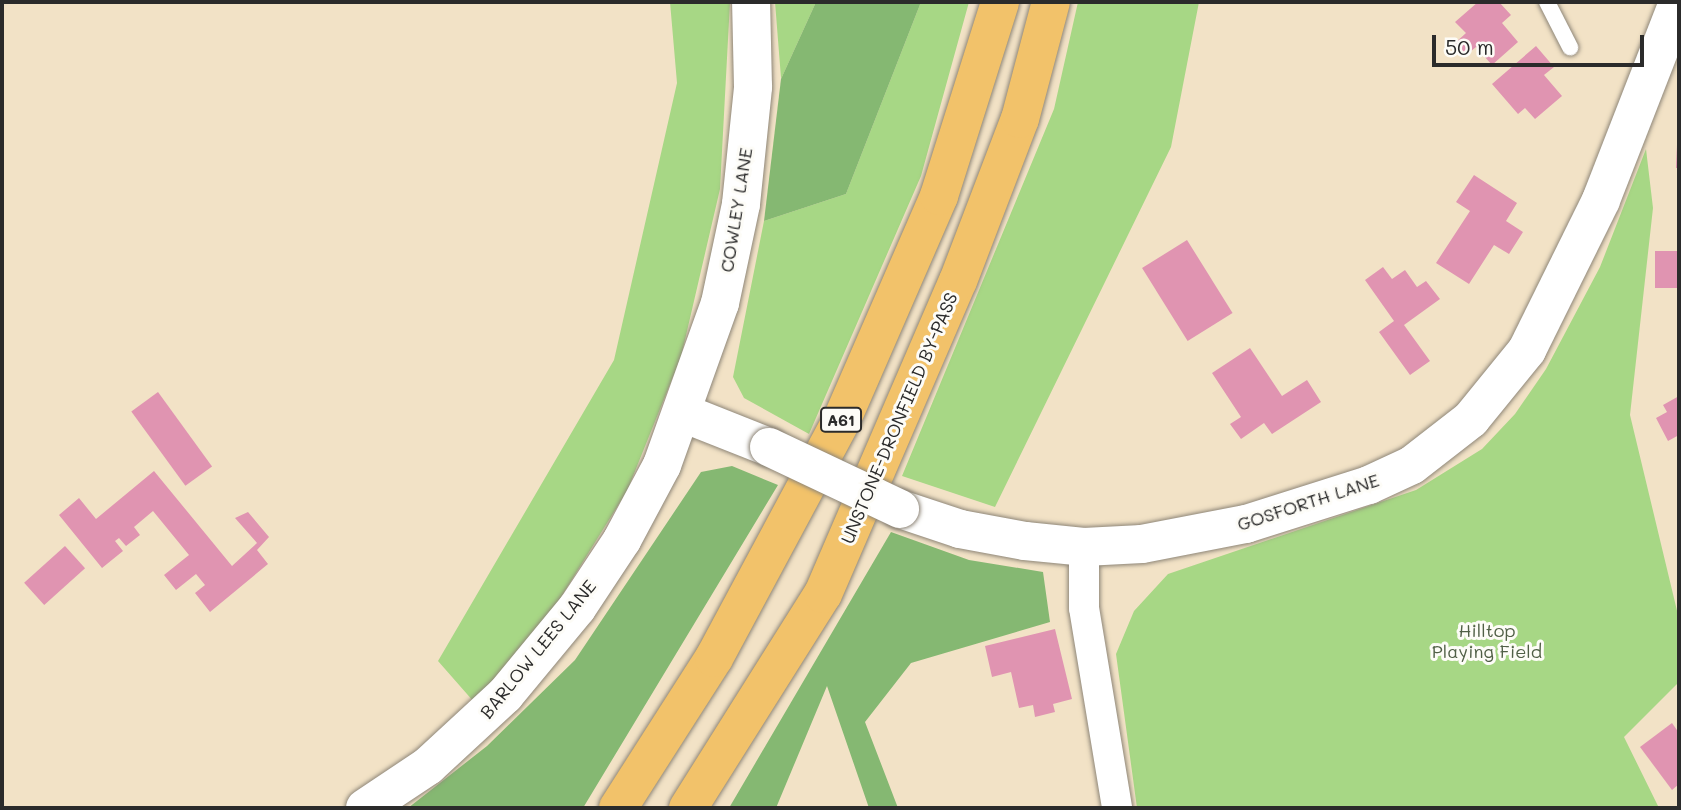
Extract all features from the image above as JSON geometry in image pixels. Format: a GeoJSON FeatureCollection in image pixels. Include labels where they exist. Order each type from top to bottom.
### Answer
{"type":"FeatureCollection","features":[{"type":"Feature","properties":{"kind":"highway","name":"A61"},"geometry":{"type":"LineString","coordinates":[[618,808],[714,658],[843,417],[939,196],[1000,2]]}},
{"type":"Feature","properties":{"kind":"highway","name":"UNSTONE-DRONFIELD BY-PASS"},"geometry":{"type":"LineString","coordinates":[[688,808],[823,594],[968,256],[1020,119],[1051,2]]}},
{"type":"Feature","properties":{"kind":"street","name":"COWLEY LANE"},"geometry":{"type":"LineString","coordinates":[[684,413],[720,303],[741,204],[753,87],[751,2]]}},
{"type":"Feature","properties":{"kind":"street","name":"GOSFORTH LANE"},"geometry":{"type":"LineString","coordinates":[[684,413],[769,447],[900,509],[960,529],[1084,547],[1142,544],[1205,533],[1322,501],[1412,465],[1471,419],[1527,350],[1560,288],[1634,121],[1674,21]]}},
{"type":"Feature","properties":{"kind":"street","name":"BARLOW LEES LANE"},"geometry":{"type":"LineString","coordinates":[[365,808],[428,766],[477,724],[577,608],[622,540],[684,413]]}},
{"type":"Feature","properties":{"kind":"street"},"geometry":{"type":"LineString","coordinates":[[1084,547],[1086,620],[1117,808]]}},
{"type":"Feature","properties":{"kind":"lane"},"geometry":{"type":"LineString","coordinates":[[1547,2],[1570,47]]}},
{"type":"Feature","properties":{"kind":"green space"},"geometry":{"type":"Polygon","coordinates":[[[670,2],[730,2],[720,189],[681,357],[627,491],[553,610],[474,702],[438,661],[614,360],[677,83],[670,2]]]}},
{"type":"Feature","properties":{"kind":"green space"},"geometry":{"type":"Polygon","coordinates":[[[775,2],[816,2],[781,79],[781,78],[775,2]]]}},
{"type":"Feature","properties":{"kind":"green space"},"geometry":{"type":"Polygon","coordinates":[[[816,2],[921,2],[846,194],[764,221],[781,79],[816,2]]]}},
{"type":"Feature","properties":{"kind":"green space"},"geometry":{"type":"Polygon","coordinates":[[[921,2],[969,2],[921,176],[809,434],[744,398],[733,377],[764,221],[846,194],[921,2]]]}},
{"type":"Feature","properties":{"kind":"green space"},"geometry":{"type":"Polygon","coordinates":[[[1078,2],[1199,2],[1171,147],[995,507],[902,476],[1054,109],[1078,2]]]}},
{"type":"Feature","properties":{"kind":"green space","name":"Hilltop Playing Field"},"geometry":{"type":"Polygon","coordinates":[[[1646,149],[1653,208],[1630,415],[1679,619],[1679,682],[1624,737],[1659,808],[1137,808],[1116,654],[1134,611],[1168,574],[1416,490],[1482,449],[1515,414],[1546,369],[1600,267],[1646,149]]]}},
{"type":"Feature","properties":{"kind":"green space"},"geometry":{"type":"Polygon","coordinates":[[[732,466],[778,485],[583,808],[408,808],[487,746],[575,660],[701,472],[732,466]]]}},
{"type":"Feature","properties":{"kind":"green space"},"geometry":{"type":"Polygon","coordinates":[[[891,532],[969,560],[1043,572],[1050,622],[911,663],[865,722],[898,808],[869,808],[827,686],[776,808],[729,808],[891,532]]]}},
{"type":"Feature","properties":{"kind":"building"},"geometry":{"type":"Polygon","coordinates":[[[1478,2],[1499,2],[1511,15],[1502,23],[1518,42],[1492,65],[1476,47],[1465,56],[1454,44],[1466,33],[1455,22],[1478,2]]]}},
{"type":"Feature","properties":{"kind":"building"},"geometry":{"type":"Polygon","coordinates":[[[1536,46],[1554,67],[1544,75],[1562,96],[1535,119],[1525,108],[1518,114],[1492,84],[1536,46]]]}},
{"type":"Feature","properties":{"kind":"building"},"geometry":{"type":"Polygon","coordinates":[[[1679,145],[1679,168],[1676,168],[1679,145]]]}},
{"type":"Feature","properties":{"kind":"building"},"geometry":{"type":"Polygon","coordinates":[[[1474,175],[1517,203],[1506,221],[1523,232],[1509,254],[1494,245],[1469,284],[1436,263],[1470,211],[1456,202],[1474,175]]]}},
{"type":"Feature","properties":{"kind":"building"},"geometry":{"type":"Polygon","coordinates":[[[1187,240],[1233,313],[1188,341],[1142,268],[1187,240]]]}},
{"type":"Feature","properties":{"kind":"building"},"geometry":{"type":"Polygon","coordinates":[[[1655,251],[1679,251],[1679,288],[1655,288],[1655,251]]]}},
{"type":"Feature","properties":{"kind":"building"},"geometry":{"type":"Polygon","coordinates":[[[1383,267],[1392,279],[1405,270],[1417,287],[1426,281],[1440,299],[1404,325],[1430,361],[1410,375],[1379,332],[1394,321],[1365,280],[1383,267]]]}},
{"type":"Feature","properties":{"kind":"building"},"geometry":{"type":"Polygon","coordinates":[[[1250,348],[1282,396],[1307,380],[1321,402],[1272,434],[1264,423],[1241,439],[1230,424],[1241,417],[1212,373],[1250,348]]]}},
{"type":"Feature","properties":{"kind":"building"},"geometry":{"type":"Polygon","coordinates":[[[158,392],[212,466],[185,486],[131,411],[158,392]]]}},
{"type":"Feature","properties":{"kind":"building"},"geometry":{"type":"Polygon","coordinates":[[[1679,396],[1679,435],[1668,441],[1656,418],[1667,412],[1663,405],[1679,396]]]}},
{"type":"Feature","properties":{"kind":"building"},"geometry":{"type":"Polygon","coordinates":[[[154,471],[232,566],[257,543],[235,518],[248,512],[269,537],[257,550],[268,564],[210,612],[195,593],[205,585],[196,574],[176,590],[164,575],[189,555],[153,511],[134,527],[140,535],[126,546],[119,538],[115,541],[123,551],[102,568],[59,515],[79,498],[96,519],[154,471]]]}},
{"type":"Feature","properties":{"kind":"building"},"geometry":{"type":"Polygon","coordinates":[[[65,546],[85,568],[44,605],[24,583],[65,546]]]}},
{"type":"Feature","properties":{"kind":"building"},"geometry":{"type":"Polygon","coordinates":[[[1055,629],[1072,699],[1053,704],[1055,712],[1035,717],[1033,705],[1019,708],[1011,672],[992,677],[985,646],[1055,629]]]}},
{"type":"Feature","properties":{"kind":"building"},"geometry":{"type":"Polygon","coordinates":[[[1672,723],[1679,733],[1679,784],[1672,790],[1640,747],[1672,723]]]}}]}
